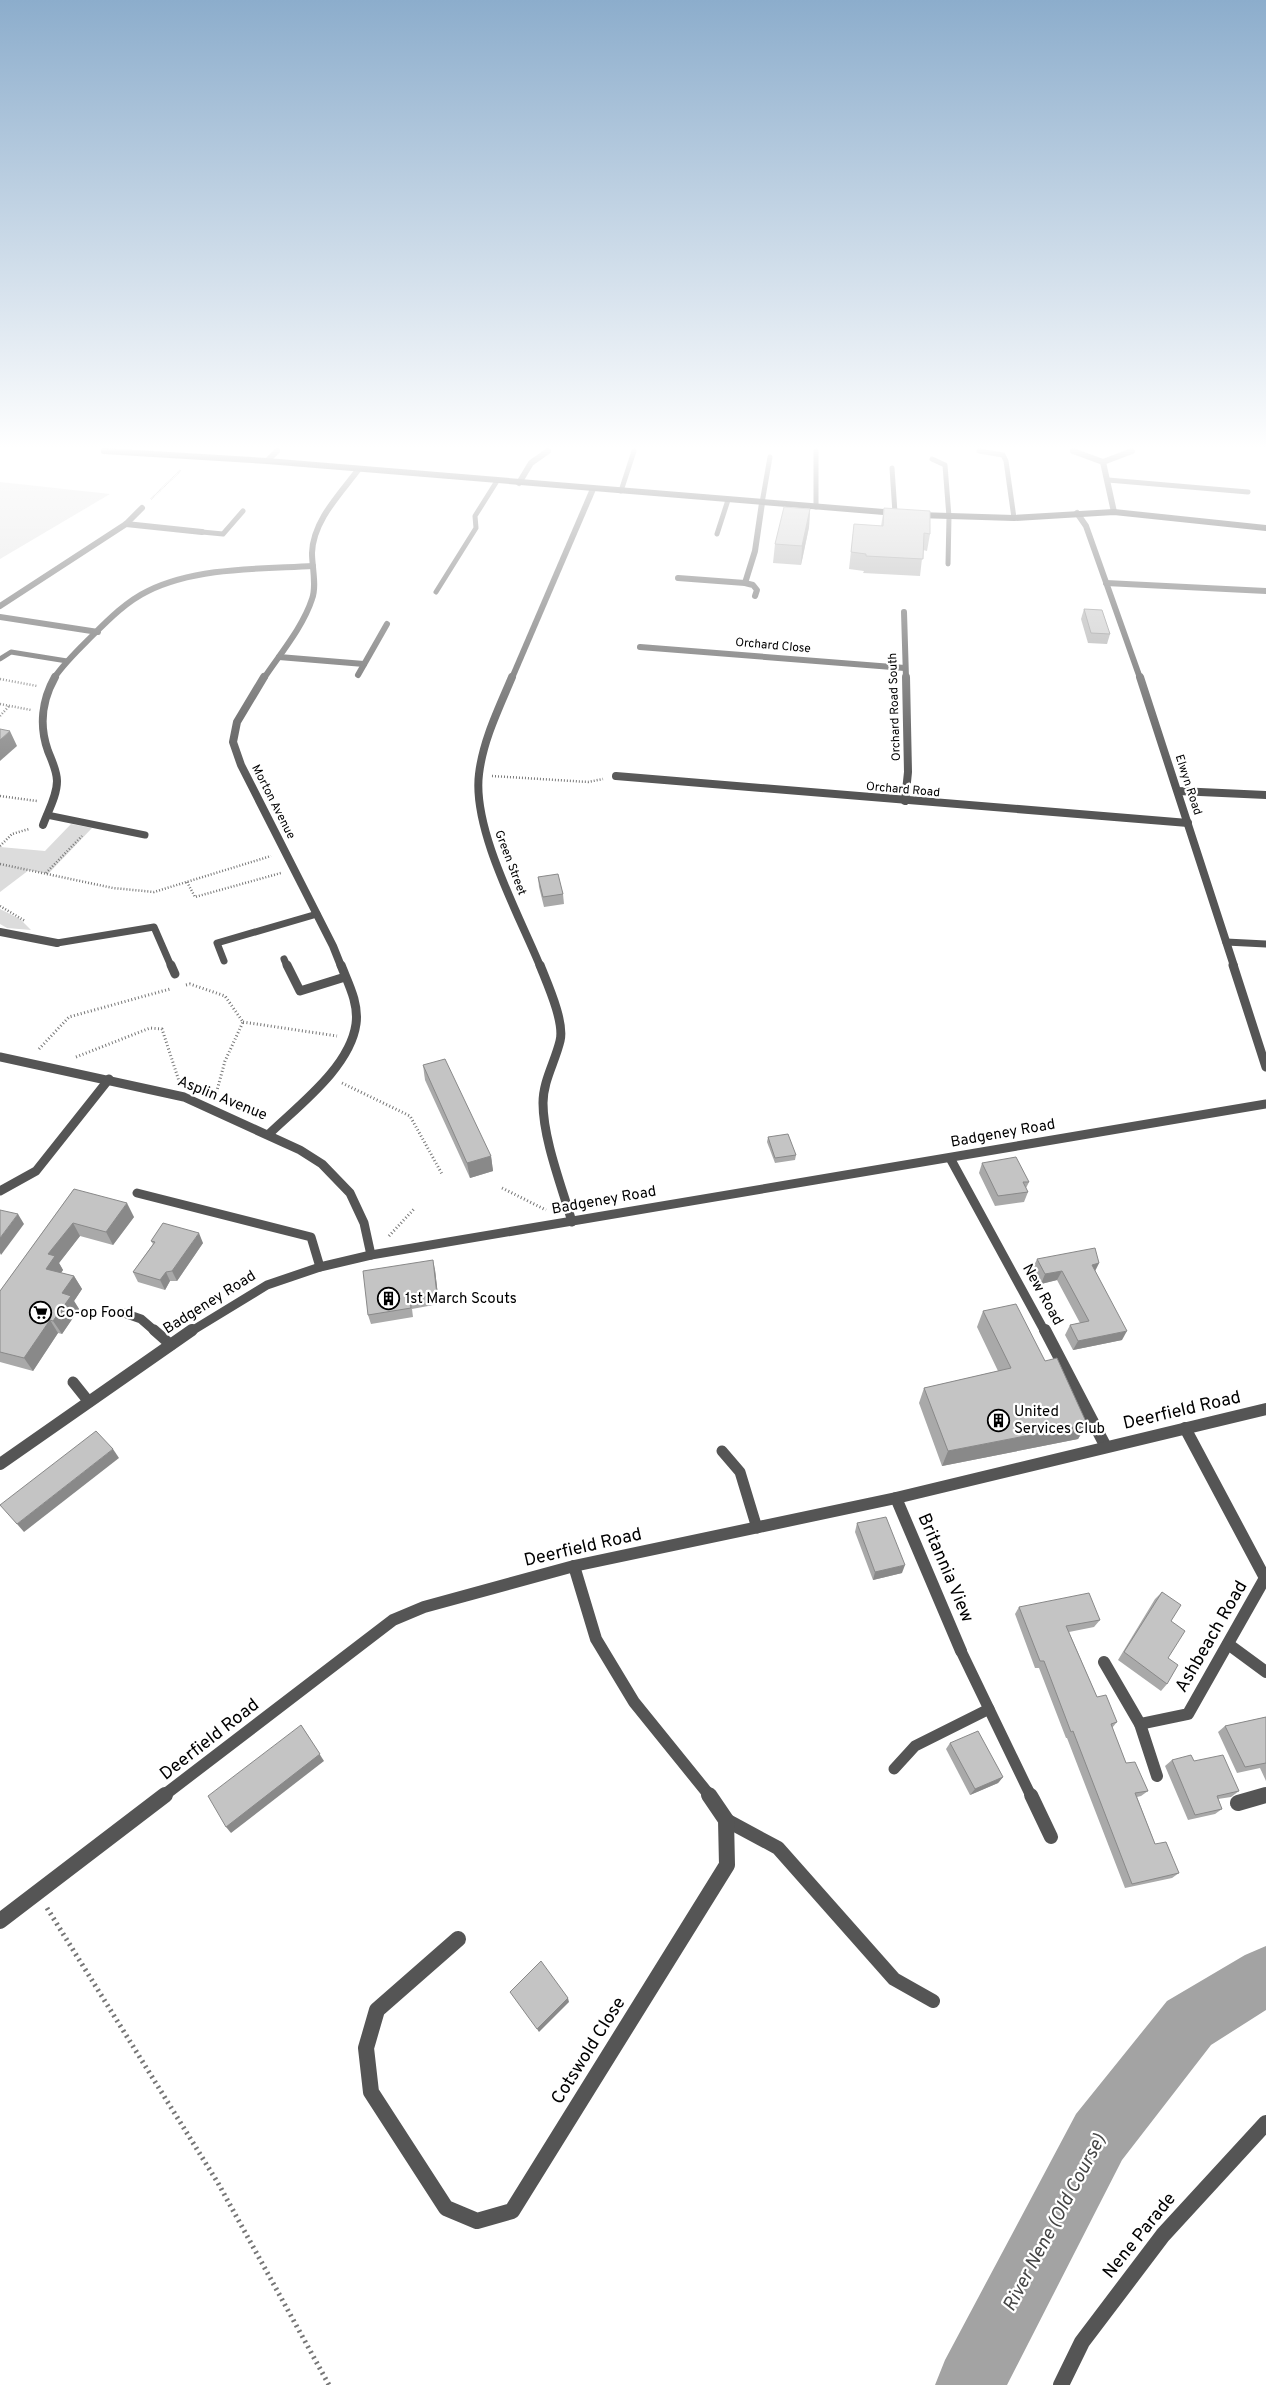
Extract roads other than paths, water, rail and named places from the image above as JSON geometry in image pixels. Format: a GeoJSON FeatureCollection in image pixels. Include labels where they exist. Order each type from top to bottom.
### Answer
{"type":"FeatureCollection","features":[{"type":"Feature","properties":{"kind":"street"},"geometry":{"type":"LineString","coordinates":[[0,606],[67,562]]}},
{"type":"Feature","properties":{"kind":"street","name":"Morton Avenue"},"geometry":{"type":"LineString","coordinates":[[269,1134],[328,1076],[348,1050],[356,1023],[354,998],[345,977],[295,869],[241,765],[233,742],[237,722],[314,598],[313,562]]}},
{"type":"Feature","properties":{"kind":"street","name":"Green Street"},"geometry":{"type":"LineString","coordinates":[[561,562],[490,728],[479,775],[480,808],[490,847],[555,1001],[561,1039],[548,1074],[544,1103],[546,1133],[572,1222]]}},
{"type":"Feature","properties":{"kind":"street"},"geometry":{"type":"LineString","coordinates":[[745,583],[751,562]]}},
{"type":"Feature","properties":{"kind":"street","name":"Elwyn Road"},"geometry":{"type":"LineString","coordinates":[[1099,562],[1134,658],[1266,1067]]}},
{"type":"Feature","properties":{"kind":"street"},"geometry":{"type":"LineString","coordinates":[[43,825],[57,778],[44,739],[41,712],[50,688],[60,669],[67,661],[132,600],[156,587],[174,581],[313,566]]}},
{"type":"Feature","properties":{"kind":"street"},"geometry":{"type":"LineString","coordinates":[[678,578],[745,583],[753,585],[757,590],[755,596]]}},
{"type":"Feature","properties":{"kind":"street"},"geometry":{"type":"LineString","coordinates":[[1106,583],[1266,591]]}},
{"type":"Feature","properties":{"kind":"street","name":"Orchard Road South"},"geometry":{"type":"LineString","coordinates":[[904,612],[908,772],[905,801]]}},
{"type":"Feature","properties":{"kind":"street"},"geometry":{"type":"LineString","coordinates":[[0,617],[98,632]]}},
{"type":"Feature","properties":{"kind":"street"},"geometry":{"type":"LineString","coordinates":[[358,675],[387,624]]}},
{"type":"Feature","properties":{"kind":"street","name":"Orchard Close"},"geometry":{"type":"LineString","coordinates":[[640,647],[905,668]]}},
{"type":"Feature","properties":{"kind":"street"},"geometry":{"type":"LineString","coordinates":[[279,657],[364,664]]}},
{"type":"Feature","properties":{"kind":"street","name":"Orchard Road"},"geometry":{"type":"LineString","coordinates":[[616,776],[1188,823]]}},
{"type":"Feature","properties":{"kind":"street"},"geometry":{"type":"LineString","coordinates":[[1178,792],[1266,795]]}},
{"type":"Feature","properties":{"kind":"street"},"geometry":{"type":"LineString","coordinates":[[0,932],[57,943]]}},
{"type":"Feature","properties":{"kind":"street","name":"Asplin Avenue"},"geometry":{"type":"LineString","coordinates":[[0,1057],[109,1078],[184,1098],[269,1134],[322,1164],[350,1193],[364,1224],[371,1255]]}},
{"type":"Feature","properties":{"kind":"street"},"geometry":{"type":"LineString","coordinates":[[0,1191],[36,1171],[109,1078]]}},
{"type":"Feature","properties":{"kind":"street","name":"Badgeney Road"},"geometry":{"type":"LineString","coordinates":[[0,1464],[211,1317],[267,1284],[320,1267],[371,1255],[1266,1104]]}},
{"type":"Feature","properties":{"kind":"street","name":"New Road"},"geometry":{"type":"LineString","coordinates":[[950,1158],[1036,1314],[1106,1447]]}},
{"type":"Feature","properties":{"kind":"street","name":"Deerfield Road"},"geometry":{"type":"LineString","coordinates":[[0,1921],[38,1894],[393,1620],[424,1607],[574,1566],[896,1498],[1266,1409]]}},
{"type":"Feature","properties":{"kind":"street","name":"Ashbeach Road"},"geometry":{"type":"LineString","coordinates":[[1140,1724],[1188,1714],[1265,1578],[1185,1428]]}},
{"type":"Feature","properties":{"kind":"street","name":"Britannia View"},"geometry":{"type":"LineString","coordinates":[[896,1498],[961,1651]]}},
{"type":"Feature","properties":{"kind":"street"},"geometry":{"type":"LineString","coordinates":[[574,1566],[596,1638],[634,1702],[701,1783],[726,1820]]}},
{"type":"Feature","properties":{"kind":"street"},"geometry":{"type":"LineString","coordinates":[[1228,1644],[1266,1672]]}},
{"type":"Feature","properties":{"kind":"street"},"geometry":{"type":"LineString","coordinates":[[1104,1662],[1140,1724],[1157,1776]]}},
{"type":"Feature","properties":{"kind":"street"},"geometry":{"type":"LineString","coordinates":[[1238,1803],[1266,1795]]}},
{"type":"Feature","properties":{"kind":"street","name":"Cotswold Close"},"geometry":{"type":"LineString","coordinates":[[458,1939],[377,2010],[366,2048],[371,2092],[446,2208],[477,2221],[512,2211],[727,1865],[726,1820]]}},
{"type":"Feature","properties":{"kind":"street","name":"Nene Parade"},"geometry":{"type":"LineString","coordinates":[[1061,2385],[1082,2342],[1163,2235],[1266,2123]]}},
{"type":"Feature","properties":{"kind":"lane"},"geometry":{"type":"LineString","coordinates":[[436,592],[455,562]]}},
{"type":"Feature","properties":{"kind":"lane"},"geometry":{"type":"LineString","coordinates":[[0,659],[11,652],[67,661]]}},
{"type":"Feature","properties":{"kind":"lane"},"geometry":{"type":"LineString","coordinates":[[47,815],[145,835]]}},
{"type":"Feature","properties":{"kind":"lane"},"geometry":{"type":"LineString","coordinates":[[224,961],[217,943],[317,914]]}},
{"type":"Feature","properties":{"kind":"lane"},"geometry":{"type":"LineString","coordinates":[[57,943],[154,927],[174,974]]}},
{"type":"Feature","properties":{"kind":"lane"},"geometry":{"type":"LineString","coordinates":[[1226,942],[1266,944]]}},
{"type":"Feature","properties":{"kind":"lane"},"geometry":{"type":"LineString","coordinates":[[284,959],[300,991],[345,977]]}},
{"type":"Feature","properties":{"kind":"lane"},"geometry":{"type":"LineString","coordinates":[[137,1193],[311,1237],[320,1267]]}},
{"type":"Feature","properties":{"kind":"lane"},"geometry":{"type":"LineString","coordinates":[[121,1312],[142,1319],[171,1344]]}},
{"type":"Feature","properties":{"kind":"lane"},"geometry":{"type":"LineString","coordinates":[[73,1382],[89,1402]]}},
{"type":"Feature","properties":{"kind":"lane"},"geometry":{"type":"LineString","coordinates":[[722,1451],[740,1472],[757,1528]]}},
{"type":"Feature","properties":{"kind":"lane"},"geometry":{"type":"LineString","coordinates":[[961,1651],[1051,1837]]}},
{"type":"Feature","properties":{"kind":"lane"},"geometry":{"type":"LineString","coordinates":[[894,1768],[915,1746],[989,1709]]}},
{"type":"Feature","properties":{"kind":"lane"},"geometry":{"type":"LineString","coordinates":[[726,1820],[778,1848],[894,1979],[933,2002]]}},
{"type":"Feature","properties":{"kind":"waterway","name":"River Nene (Old Course)"},"geometry":{"type":"LineString","coordinates":[[970,2385],[1099,2137],[1189,2023],[1266,1976]]}},
{"type":"Feature","properties":{"kind":"place","name":"1st March Scouts"},"geometry":{"type":"Point","coordinates":[389,1299]}},
{"type":"Feature","properties":{"kind":"place","name":"Co-op Food"},"geometry":{"type":"Point","coordinates":[40,1313]}},
{"type":"Feature","properties":{"kind":"place","name":"United Services Club"},"geometry":{"type":"Point","coordinates":[998,1421]}}]}
